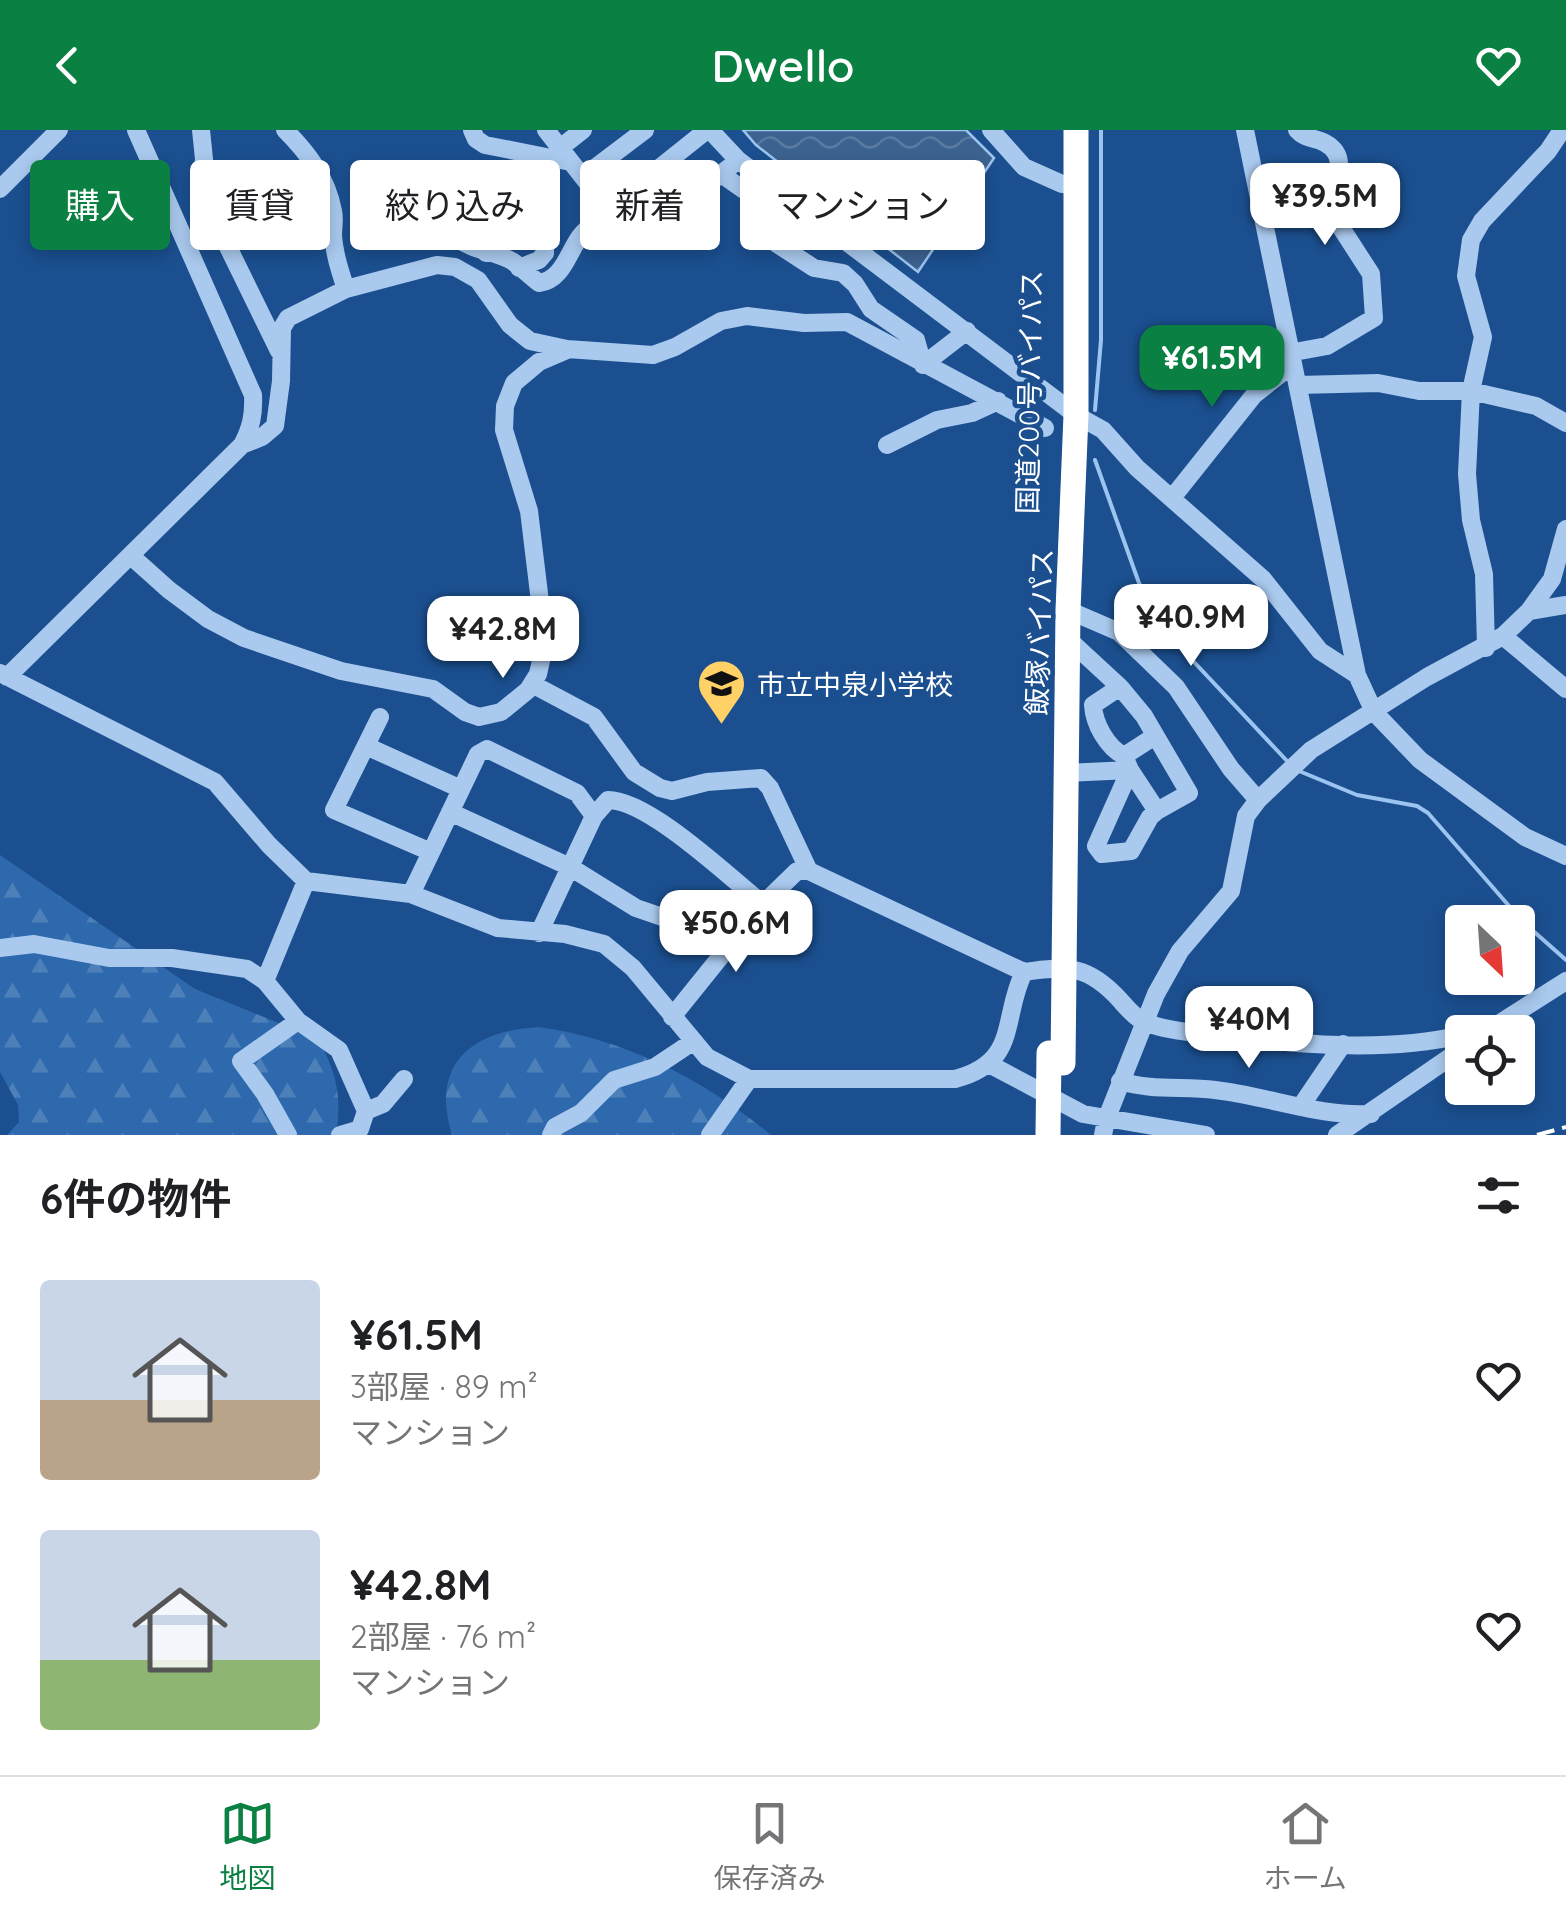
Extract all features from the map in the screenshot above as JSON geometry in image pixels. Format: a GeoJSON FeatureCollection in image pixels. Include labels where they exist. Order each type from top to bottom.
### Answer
{"type":"FeatureCollection","features":[{"type":"Feature","properties":{"kind":"highway","name":"国道200号バイパス"},"geometry":{"type":"LineString","coordinates":[[1048,1135],[1056,1058],[1045,969],[1068,407],[1061,130]]}},
{"type":"Feature","properties":{"kind":"highway","name":"飯塚バイパス"},"geometry":{"type":"LineString","coordinates":[[1045,969],[1066,773],[1068,407],[1076,130]]}},
{"type":"Feature","properties":{"kind":"highway"},"geometry":{"type":"LineString","coordinates":[[1056,1058],[1062,1135]]}},
{"type":"Feature","properties":{"kind":"street"},"geometry":{"type":"LineString","coordinates":[[0,189],[59,130]]}},
{"type":"Feature","properties":{"kind":"street"},"geometry":{"type":"LineString","coordinates":[[136,130],[252,395],[254,414],[242,445]]}},
{"type":"Feature","properties":{"kind":"street"},"geometry":{"type":"LineString","coordinates":[[200,130],[202,179],[208,206],[282,356]]}},
{"type":"Feature","properties":{"kind":"street"},"geometry":{"type":"LineString","coordinates":[[285,130],[308,154],[328,191],[339,270],[346,290]]}},
{"type":"Feature","properties":{"kind":"street"},"geometry":{"type":"LineString","coordinates":[[472,130],[485,145],[572,162],[645,130]]}},
{"type":"Feature","properties":{"kind":"street"},"geometry":{"type":"LineString","coordinates":[[546,130],[580,172]]}},
{"type":"Feature","properties":{"kind":"street"},"geometry":{"type":"LineString","coordinates":[[572,162],[583,130]]}},
{"type":"Feature","properties":{"kind":"street"},"geometry":{"type":"LineString","coordinates":[[675,160],[709,130],[738,160],[1103,430],[1137,468],[1263,580],[1320,650],[1357,675]]}},
{"type":"Feature","properties":{"kind":"street"},"geometry":{"type":"LineString","coordinates":[[991,130],[1024,167],[1062,184]]}},
{"type":"Feature","properties":{"kind":"street"},"geometry":{"type":"LineString","coordinates":[[1245,130],[1357,675],[1374,712],[1420,760],[1525,838],[1566,856]]}},
{"type":"Feature","properties":{"kind":"street"},"geometry":{"type":"LineString","coordinates":[[1172,498],[1254,395],[1291,359],[1327,346],[1374,318],[1371,274],[1329,209],[1341,174],[1338,156],[1327,144],[1310,140],[1297,130]]}},
{"type":"Feature","properties":{"kind":"street"},"geometry":{"type":"LineString","coordinates":[[1486,648],[1484,574],[1467,474],[1471,391],[1483,337],[1466,276],[1471,240],[1482,221],[1548,151],[1562,130]]}},
{"type":"Feature","properties":{"kind":"street"},"geometry":{"type":"LineString","coordinates":[[738,160],[721,174],[751,194],[774,242],[814,268],[844,272],[871,309],[916,340],[924,364]]}},
{"type":"Feature","properties":{"kind":"street"},"geometry":{"type":"LineString","coordinates":[[476,250],[509,260],[539,283],[556,276],[580,239]]}},
{"type":"Feature","properties":{"kind":"street"},"geometry":{"type":"LineString","coordinates":[[519,268],[539,260],[545,250]]}},
{"type":"Feature","properties":{"kind":"street"},"geometry":{"type":"LineString","coordinates":[[1045,428],[847,322],[804,323],[747,316],[721,321],[653,355],[567,350],[530,342],[510,325],[478,280],[455,268],[437,266],[405,272],[346,290],[288,318],[282,328],[274,426],[262,437],[242,445],[3,675],[215,782],[306,881],[411,894],[498,928],[564,934],[604,944],[634,968],[707,1057],[749,1080],[955,1079],[989,1064],[1045,969]]}},
{"type":"Feature","properties":{"kind":"street"},"geometry":{"type":"LineString","coordinates":[[924,364],[967,332]]}},
{"type":"Feature","properties":{"kind":"street"},"geometry":{"type":"LineString","coordinates":[[130,556],[182,600],[244,638],[341,671],[433,689],[465,712],[480,717],[501,712],[532,684],[545,643],[530,511],[504,430],[505,406],[514,383],[539,362],[567,350]]}},
{"type":"Feature","properties":{"kind":"street"},"geometry":{"type":"LineString","coordinates":[[1298,385],[1378,383],[1419,391],[1471,391],[1536,406],[1566,423]]}},
{"type":"Feature","properties":{"kind":"street"},"geometry":{"type":"LineString","coordinates":[[887,444],[937,420],[972,413],[998,401]]}},
{"type":"Feature","properties":{"kind":"street"},"geometry":{"type":"LineString","coordinates":[[1104,1127],[1143,1022],[1180,951],[1231,890],[1246,816],[1258,800],[1312,750],[1427,677],[1503,636],[1529,611],[1552,580],[1566,529]]}},
{"type":"Feature","properties":{"kind":"street"},"geometry":{"type":"LineString","coordinates":[[1529,611],[1566,605]]}},
{"type":"Feature","properties":{"kind":"street"},"geometry":{"type":"LineString","coordinates":[[1068,610],[1119,632],[1176,687],[1231,769],[1258,800]]}},
{"type":"Feature","properties":{"kind":"street"},"geometry":{"type":"LineString","coordinates":[[1503,636],[1566,689]]}},
{"type":"Feature","properties":{"kind":"street"},"geometry":{"type":"LineString","coordinates":[[1068,639],[1120,686],[1155,736],[1189,794],[1150,816],[1131,851],[1102,854],[1096,846],[1127,763],[1155,736]]}},
{"type":"Feature","properties":{"kind":"street"},"geometry":{"type":"LineString","coordinates":[[532,684],[594,718],[634,772],[660,788],[672,791],[707,782],[761,778],[770,788],[809,871]]}},
{"type":"Feature","properties":{"kind":"street"},"geometry":{"type":"LineString","coordinates":[[1120,686],[1093,705],[1094,720],[1157,810]]}},
{"type":"Feature","properties":{"kind":"street"},"geometry":{"type":"LineString","coordinates":[[380,717],[334,810],[431,852]]}},
{"type":"Feature","properties":{"kind":"street"},"geometry":{"type":"LineString","coordinates":[[366,746],[461,789]]}},
{"type":"Feature","properties":{"kind":"street"},"geometry":{"type":"LineString","coordinates":[[411,894],[478,754],[487,749],[578,793],[594,816]]}},
{"type":"Feature","properties":{"kind":"street"},"geometry":{"type":"LineString","coordinates":[[1066,773],[1127,763]]}},
{"type":"Feature","properties":{"kind":"street"},"geometry":{"type":"LineString","coordinates":[[539,933],[594,816],[608,800],[618,800],[658,820],[763,904]]}},
{"type":"Feature","properties":{"kind":"street"},"geometry":{"type":"LineString","coordinates":[[450,812],[570,868],[636,908],[668,919],[726,949]]}},
{"type":"Feature","properties":{"kind":"street"},"geometry":{"type":"LineString","coordinates":[[672,1017],[763,904],[797,872],[809,871],[1045,969],[1090,974],[1104,982],[1143,1022],[1168,1029],[1342,1044],[1427,1043],[1445,1039]]}},
{"type":"Feature","properties":{"kind":"street"},"geometry":{"type":"LineString","coordinates":[[265,981],[306,881]]}},
{"type":"Feature","properties":{"kind":"street"},"geometry":{"type":"LineString","coordinates":[[0,948],[34,944],[110,958],[172,958],[247,969],[265,981],[298,1022],[339,1050],[366,1112],[360,1129],[340,1135]]}},
{"type":"Feature","properties":{"kind":"street"},"geometry":{"type":"LineString","coordinates":[[1513,1015],[1566,981]]}},
{"type":"Feature","properties":{"kind":"street"},"geometry":{"type":"LineString","coordinates":[[288,1135],[241,1062],[298,1022]]}},
{"type":"Feature","properties":{"kind":"street"},"geometry":{"type":"LineString","coordinates":[[551,1135],[555,1127],[582,1113],[614,1080],[655,1068],[694,1040]]}},
{"type":"Feature","properties":{"kind":"street"},"geometry":{"type":"LineString","coordinates":[[1300,1106],[1342,1044]]}},
{"type":"Feature","properties":{"kind":"street"},"geometry":{"type":"LineString","coordinates":[[1338,1135],[1445,1061]]}},
{"type":"Feature","properties":{"kind":"street"},"geometry":{"type":"LineString","coordinates":[[989,1064],[1104,1127],[1206,1135]]}},
{"type":"Feature","properties":{"kind":"street"},"geometry":{"type":"LineString","coordinates":[[366,1112],[382,1104],[404,1079]]}},
{"type":"Feature","properties":{"kind":"street"},"geometry":{"type":"LineString","coordinates":[[710,1135],[749,1080]]}},
{"type":"Feature","properties":{"kind":"street"},"geometry":{"type":"LineString","coordinates":[[1120,1081],[1138,1086],[1210,1089],[1338,1116],[1371,1114]]}},
{"type":"Feature","properties":{"kind":"green space"},"geometry":{"type":"Polygon","coordinates":[[[0,855],[195,989],[318,1039],[336,1085],[336,1135],[7,1135],[19,1122],[18,1105],[0,1072],[0,855]]]}},
{"type":"Feature","properties":{"kind":"green space"},"geometry":{"type":"Polygon","coordinates":[[[539,1027],[602,1041],[662,1065],[719,1097],[771,1135],[452,1135],[447,1089],[462,1056],[494,1036],[539,1027]]]}},
{"type":"Feature","properties":{"kind":"water"},"geometry":{"type":"Polygon","coordinates":[[[743,130],[966,130],[994,158],[985,172],[985,160],[775,160],[743,130]]]}},
{"type":"Feature","properties":{"kind":"water"},"geometry":{"type":"Polygon","coordinates":[[[890,250],[933,250],[918,272],[890,250]]]}},
{"type":"Feature","properties":{"kind":"waterway"},"geometry":{"type":"LineString","coordinates":[[1095,410],[1101,340],[1101,130]]}},
{"type":"Feature","properties":{"kind":"waterway"},"geometry":{"type":"LineString","coordinates":[[1095,460],[1139,583],[1179,646],[1288,762]]}},
{"type":"Feature","properties":{"kind":"waterway"},"geometry":{"type":"LineString","coordinates":[[1299,771],[1357,795],[1417,806],[1428,813],[1523,922],[1566,960]]}},
{"type":"Feature","properties":{"kind":"railway"},"geometry":{"type":"LineString","coordinates":[[1537,1135],[1566,1127]]}},
{"type":"Feature","properties":{"kind":"place","name":"市立中泉小学校"},"geometry":{"type":"Point","coordinates":[722,726]}}]}
